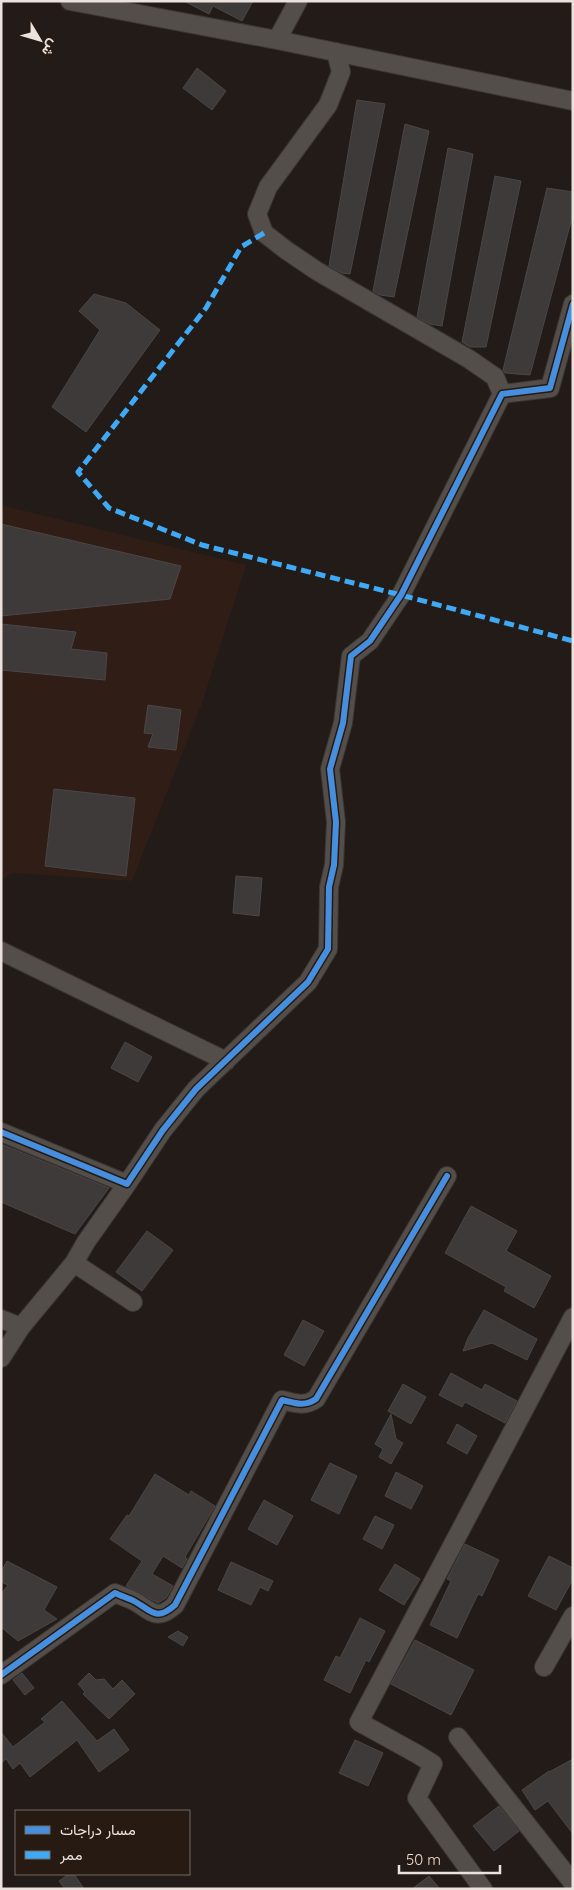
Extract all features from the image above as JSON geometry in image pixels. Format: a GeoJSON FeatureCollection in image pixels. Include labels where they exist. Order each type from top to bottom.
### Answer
{"type":"FeatureCollection","features":[{"type":"Feature","properties":{"kind":"street"},"geometry":{"type":"LineString","coordinates":[[70,1],[277,40],[573,101]]}},
{"type":"Feature","properties":{"kind":"street"},"geometry":{"type":"LineString","coordinates":[[277,40],[298,1]]}},
{"type":"Feature","properties":{"kind":"street"},"geometry":{"type":"LineString","coordinates":[[1,1358],[21,1327],[74,1263],[86,1242],[163,1130],[196,1089],[308,982],[328,949],[329,887],[334,864],[336,822],[330,768],[343,723],[351,656],[370,641],[401,594],[502,394],[495,377],[476,363],[317,271],[264,233],[257,214],[268,187],[328,105],[341,72],[336,52]]}},
{"type":"Feature","properties":{"kind":"street"},"geometry":{"type":"LineString","coordinates":[[502,394],[550,388],[573,304]]}},
{"type":"Feature","properties":{"kind":"street"},"geometry":{"type":"LineString","coordinates":[[1,951],[226,1061]]}},
{"type":"Feature","properties":{"kind":"street"},"geometry":{"type":"LineString","coordinates":[[1,1132],[127,1184]]}},
{"type":"Feature","properties":{"kind":"street"},"geometry":{"type":"LineString","coordinates":[[1,1675],[115,1593],[134,1601],[153,1614],[161,1615],[175,1605],[282,1400],[302,1405],[316,1399],[446,1176]]}},
{"type":"Feature","properties":{"kind":"street"},"geometry":{"type":"LineString","coordinates":[[74,1263],[133,1302]]}},
{"type":"Feature","properties":{"kind":"street"},"geometry":{"type":"LineString","coordinates":[[483,1889],[417,1798],[433,1764],[359,1722],[573,1318]]}},
{"type":"Feature","properties":{"kind":"street"},"geometry":{"type":"LineString","coordinates":[[1,1319],[21,1327]]}},
{"type":"Feature","properties":{"kind":"street"},"geometry":{"type":"LineString","coordinates":[[544,1667],[573,1616]]}},
{"type":"Feature","properties":{"kind":"street"},"geometry":{"type":"LineString","coordinates":[[458,1737],[573,1884]]}},
{"type":"Feature","properties":{"kind":"shaded area"},"geometry":{"type":"Polygon","coordinates":[[[1,505],[246,565],[202,703],[132,881],[13,873],[1,880],[1,505]]]}},
{"type":"Feature","properties":{"kind":"building"},"geometry":{"type":"Polygon","coordinates":[[[184,1],[253,1],[242,21],[213,6],[209,14],[184,1]]]}},
{"type":"Feature","properties":{"kind":"building"},"geometry":{"type":"Polygon","coordinates":[[[197,68],[226,91],[212,110],[183,88],[197,68]]]}},
{"type":"Feature","properties":{"kind":"building"},"geometry":{"type":"Polygon","coordinates":[[[357,100],[385,104],[350,274],[342,273],[329,266],[357,100]]]}},
{"type":"Feature","properties":{"kind":"building"},"geometry":{"type":"Polygon","coordinates":[[[405,124],[429,131],[394,297],[380,295],[373,291],[405,124]]]}},
{"type":"Feature","properties":{"kind":"building"},"geometry":{"type":"Polygon","coordinates":[[[448,148],[473,154],[442,326],[430,324],[417,317],[448,148]]]}},
{"type":"Feature","properties":{"kind":"building"},"geometry":{"type":"Polygon","coordinates":[[[495,176],[521,181],[486,347],[470,347],[462,342],[495,176]]]}},
{"type":"Feature","properties":{"kind":"building"},"geometry":{"type":"Polygon","coordinates":[[[547,188],[573,192],[573,214],[530,375],[505,373],[503,370],[547,188]]]}},
{"type":"Feature","properties":{"kind":"building"},"geometry":{"type":"Polygon","coordinates":[[[94,294],[126,303],[160,330],[86,432],[52,407],[100,330],[79,311],[94,294]]]}},
{"type":"Feature","properties":{"kind":"building"},"geometry":{"type":"Polygon","coordinates":[[[1,524],[181,566],[170,599],[1,616],[1,524]]]}},
{"type":"Feature","properties":{"kind":"building"},"geometry":{"type":"Polygon","coordinates":[[[1,624],[76,632],[71,649],[107,653],[105,680],[1,670],[1,624]]]}},
{"type":"Feature","properties":{"kind":"building"},"geometry":{"type":"Polygon","coordinates":[[[148,705],[181,710],[176,750],[148,747],[153,734],[144,733],[148,705]]]}},
{"type":"Feature","properties":{"kind":"building"},"geometry":{"type":"Polygon","coordinates":[[[54,789],[135,798],[126,876],[45,866],[54,789]]]}},
{"type":"Feature","properties":{"kind":"building"},"geometry":{"type":"Polygon","coordinates":[[[236,876],[262,878],[259,916],[233,913],[236,876]]]}},
{"type":"Feature","properties":{"kind":"building"},"geometry":{"type":"Polygon","coordinates":[[[125,1042],[152,1057],[138,1082],[111,1068],[125,1042]]]}},
{"type":"Feature","properties":{"kind":"building"},"geometry":{"type":"Polygon","coordinates":[[[1,1144],[109,1188],[75,1234],[1,1202],[1,1144]]]}},
{"type":"Feature","properties":{"kind":"building"},"geometry":{"type":"Polygon","coordinates":[[[471,1206],[517,1231],[506,1251],[551,1276],[534,1308],[504,1291],[506,1287],[445,1253],[471,1206]]]}},
{"type":"Feature","properties":{"kind":"building"},"geometry":{"type":"Polygon","coordinates":[[[147,1231],[173,1250],[142,1291],[116,1272],[147,1231]]]}},
{"type":"Feature","properties":{"kind":"building"},"geometry":{"type":"Polygon","coordinates":[[[484,1310],[537,1339],[527,1360],[492,1343],[463,1351],[484,1310]]]}},
{"type":"Feature","properties":{"kind":"building"},"geometry":{"type":"Polygon","coordinates":[[[303,1320],[324,1331],[304,1366],[284,1355],[303,1320]]]}},
{"type":"Feature","properties":{"kind":"building"},"geometry":{"type":"Polygon","coordinates":[[[451,1373],[482,1390],[485,1384],[517,1401],[505,1423],[465,1402],[462,1407],[439,1395],[451,1373]]]}},
{"type":"Feature","properties":{"kind":"building"},"geometry":{"type":"Polygon","coordinates":[[[403,1384],[426,1397],[411,1424],[388,1411],[403,1384]]]}},
{"type":"Feature","properties":{"kind":"building"},"geometry":{"type":"Polygon","coordinates":[[[391,1414],[396,1439],[403,1443],[391,1464],[379,1457],[383,1449],[375,1444],[391,1414]]]}},
{"type":"Feature","properties":{"kind":"building"},"geometry":{"type":"Polygon","coordinates":[[[457,1424],[477,1436],[467,1454],[447,1443],[457,1424]]]}},
{"type":"Feature","properties":{"kind":"building"},"geometry":{"type":"Polygon","coordinates":[[[330,1463],[357,1476],[339,1514],[311,1500],[330,1463]]]}},
{"type":"Feature","properties":{"kind":"building"},"geometry":{"type":"Polygon","coordinates":[[[396,1472],[423,1486],[411,1509],[385,1496],[396,1472]]]}},
{"type":"Feature","properties":{"kind":"building"},"geometry":{"type":"Polygon","coordinates":[[[155,1474],[189,1495],[191,1491],[215,1506],[185,1557],[187,1559],[182,1568],[163,1556],[152,1574],[173,1586],[166,1598],[158,1603],[126,1586],[142,1561],[110,1539],[127,1515],[129,1516],[155,1474]]]}},
{"type":"Feature","properties":{"kind":"building"},"geometry":{"type":"Polygon","coordinates":[[[264,1500],[293,1516],[277,1545],[248,1529],[264,1500]]]}},
{"type":"Feature","properties":{"kind":"building"},"geometry":{"type":"Polygon","coordinates":[[[375,1516],[394,1525],[382,1549],[363,1539],[375,1516]]]}},
{"type":"Feature","properties":{"kind":"building"},"geometry":{"type":"Polygon","coordinates":[[[465,1544],[499,1560],[482,1596],[478,1594],[457,1638],[430,1625],[451,1581],[447,1579],[465,1544]]]}},
{"type":"Feature","properties":{"kind":"building"},"geometry":{"type":"Polygon","coordinates":[[[549,1556],[573,1568],[573,1579],[556,1610],[528,1596],[549,1556]]]}},
{"type":"Feature","properties":{"kind":"building"},"geometry":{"type":"Polygon","coordinates":[[[7,1561],[57,1587],[44,1610],[57,1619],[18,1641],[1,1627],[1,1594],[8,1585],[1,1582],[1,1572],[7,1561]]]}},
{"type":"Feature","properties":{"kind":"building"},"geometry":{"type":"Polygon","coordinates":[[[231,1562],[273,1581],[268,1591],[260,1587],[251,1605],[218,1590],[231,1562]]]}},
{"type":"Feature","properties":{"kind":"building"},"geometry":{"type":"Polygon","coordinates":[[[395,1564],[420,1579],[404,1605],[379,1590],[395,1564]]]}},
{"type":"Feature","properties":{"kind":"building"},"geometry":{"type":"Polygon","coordinates":[[[360,1618],[385,1631],[369,1662],[366,1660],[350,1693],[324,1680],[336,1656],[340,1658],[360,1618]]]}},
{"type":"Feature","properties":{"kind":"building"},"geometry":{"type":"Polygon","coordinates":[[[178,1631],[188,1637],[183,1646],[168,1637],[178,1631]]]}},
{"type":"Feature","properties":{"kind":"building"},"geometry":{"type":"Polygon","coordinates":[[[415,1640],[474,1670],[451,1715],[391,1684],[415,1640]]]}},
{"type":"Feature","properties":{"kind":"building"},"geometry":{"type":"Polygon","coordinates":[[[22,1673],[34,1688],[25,1695],[13,1680],[22,1673]]]}},
{"type":"Feature","properties":{"kind":"building"},"geometry":{"type":"Polygon","coordinates":[[[89,1673],[96,1680],[104,1679],[113,1689],[122,1680],[135,1694],[109,1719],[83,1694],[85,1692],[78,1684],[89,1673]]]}},
{"type":"Feature","properties":{"kind":"building"},"geometry":{"type":"Polygon","coordinates":[[[62,1701],[97,1741],[114,1729],[129,1750],[99,1772],[77,1740],[30,1777],[20,1763],[13,1769],[6,1759],[1,1763],[1,1732],[13,1747],[45,1722],[41,1719],[62,1701]]]}},
{"type":"Feature","properties":{"kind":"building"},"geometry":{"type":"Polygon","coordinates":[[[355,1740],[383,1753],[368,1786],[339,1773],[355,1740]]]}},
{"type":"Feature","properties":{"kind":"building"},"geometry":{"type":"Polygon","coordinates":[[[573,1759],[573,1834],[548,1801],[535,1810],[522,1790],[549,1771],[573,1759]]]}},
{"type":"Feature","properties":{"kind":"building"},"geometry":{"type":"Polygon","coordinates":[[[499,1806],[519,1831],[494,1851],[473,1826],[499,1806]]]}},
{"type":"Feature","properties":{"kind":"building"},"geometry":{"type":"Polygon","coordinates":[[[68,1875],[75,1875],[84,1889],[65,1889],[59,1881],[68,1875]]]}},
{"type":"Feature","properties":{"kind":"building"},"geometry":{"type":"Polygon","coordinates":[[[429,1876],[440,1889],[412,1889],[429,1876]]]}},
{"type":"Feature","properties":{"kind":"marked path"},"geometry":{"type":"LineString","coordinates":[[264,233],[241,247],[206,308],[78,472],[109,508],[202,545],[573,641]]}},
{"type":"Feature","properties":{"kind":"cycle path"},"geometry":{"type":"LineString","coordinates":[[1,1132],[127,1184],[163,1130],[196,1089],[308,982],[328,949],[329,887],[334,865],[336,822],[330,769],[343,723],[351,656],[370,641],[401,595],[502,394],[550,388],[573,304]]}},
{"type":"Feature","properties":{"kind":"cycle path"},"geometry":{"type":"LineString","coordinates":[[1,1675],[115,1593],[158,1614],[169,1610],[175,1605],[282,1400],[303,1404],[316,1399],[447,1176]]}}]}
